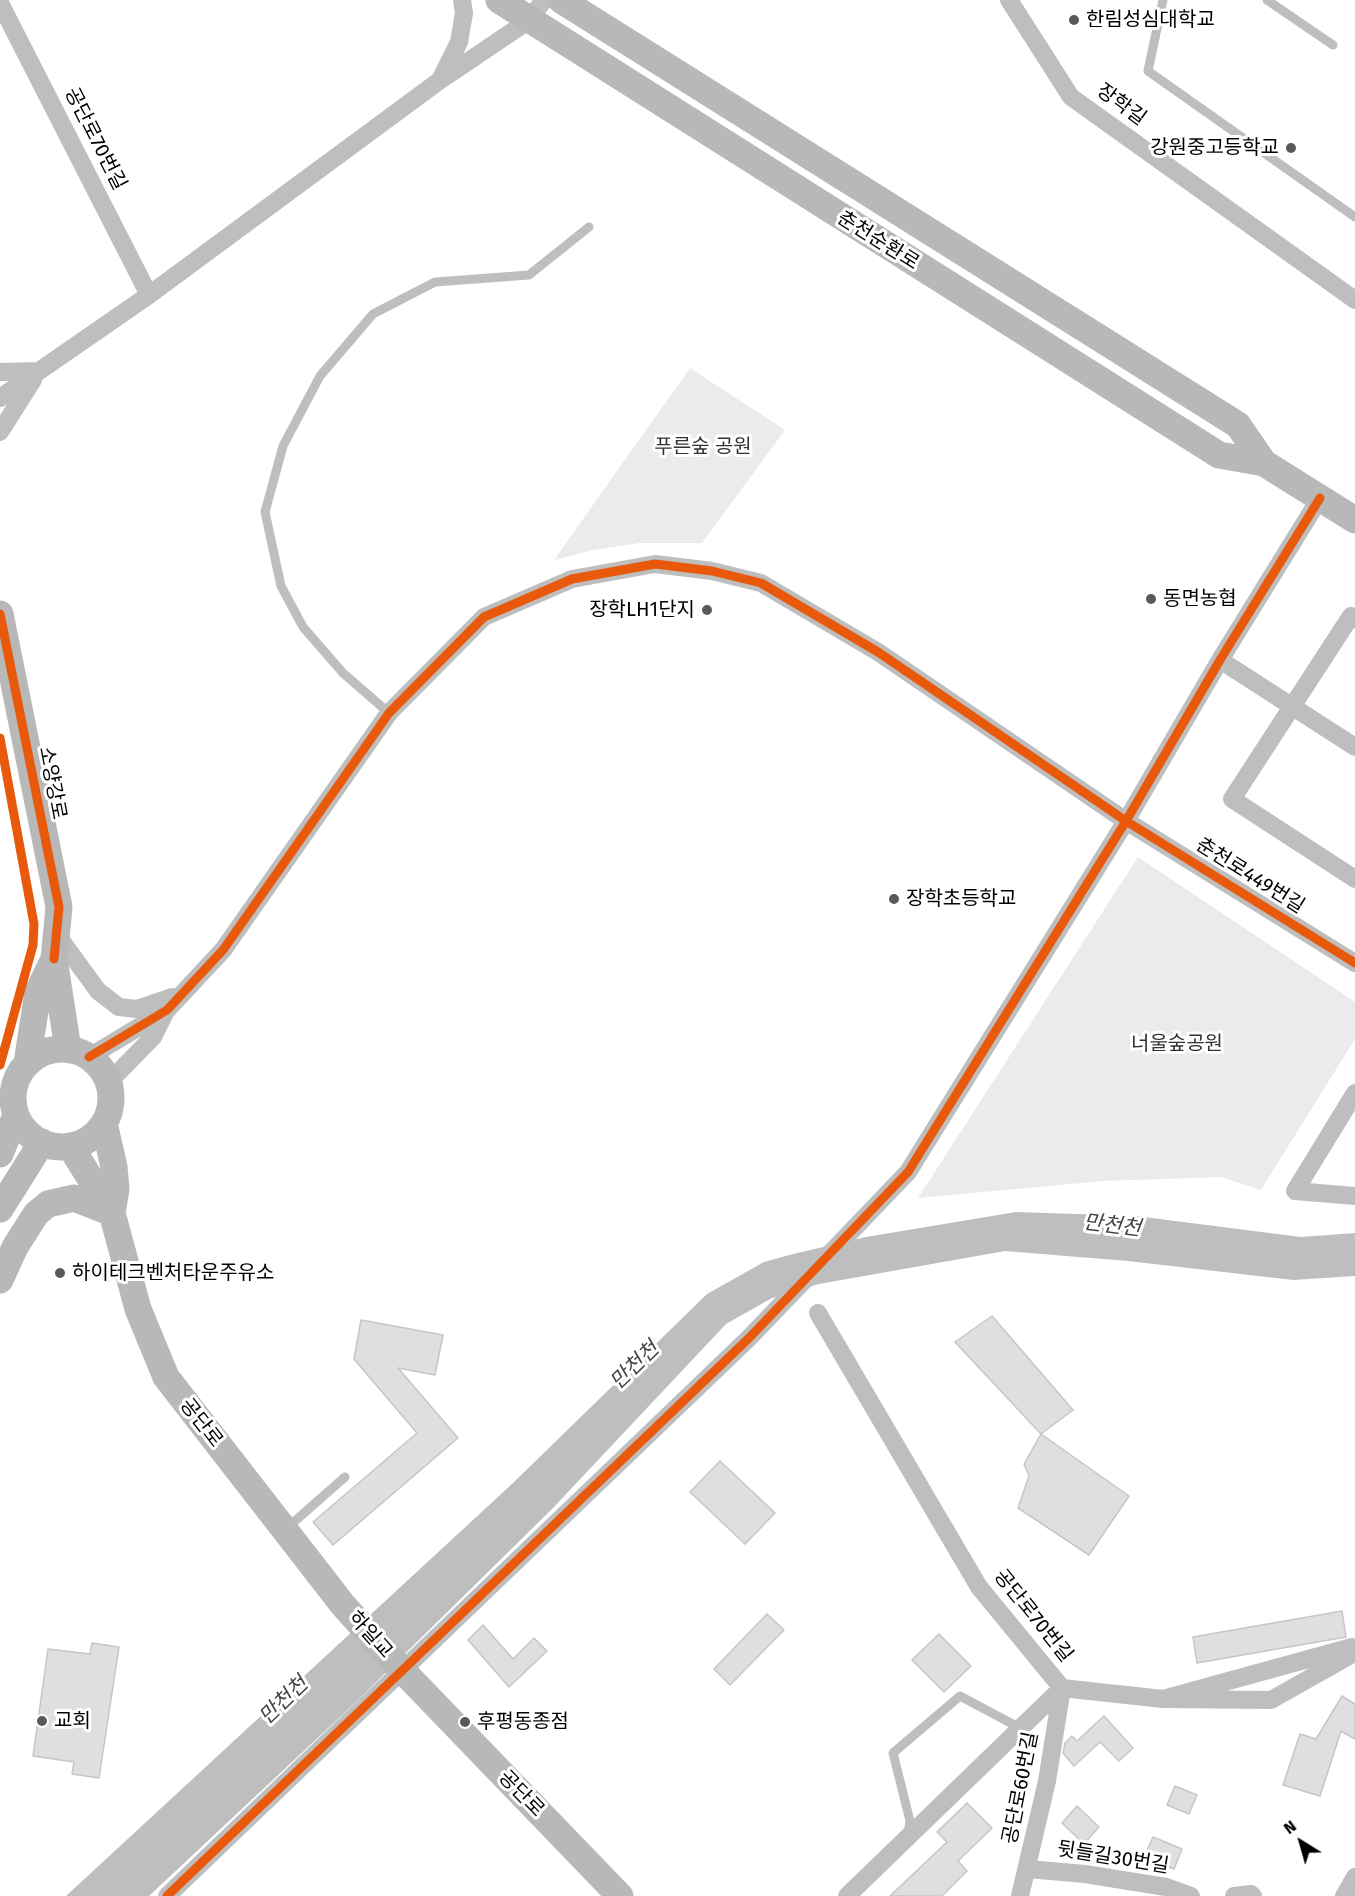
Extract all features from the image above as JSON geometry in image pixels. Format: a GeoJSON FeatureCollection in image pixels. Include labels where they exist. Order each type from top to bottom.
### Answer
{"type":"FeatureCollection","features":[{"type":"Feature","properties":{"kind":"street"},"geometry":{"type":"LineString","coordinates":[[439,81],[459,42],[464,13],[462,0]]}},
{"type":"Feature","properties":{"kind":"street","name":"춘천순환로"},"geometry":{"type":"LineString","coordinates":[[499,0],[536,10],[1219,455],[1264,463],[1355,520]]}},
{"type":"Feature","properties":{"kind":"street","name":"춘천순환로"},"geometry":{"type":"LineString","coordinates":[[561,0],[1238,425],[1264,463]]}},
{"type":"Feature","properties":{"kind":"street","name":"장학길"},"geometry":{"type":"LineString","coordinates":[[1009,0],[1071,97],[1355,300]]}},
{"type":"Feature","properties":{"kind":"street","name":"공단로70번길"},"geometry":{"type":"LineString","coordinates":[[0,3],[149,295]]}},
{"type":"Feature","properties":{"kind":"street"},"geometry":{"type":"LineString","coordinates":[[0,398],[149,295],[536,10]]}},
{"type":"Feature","properties":{"kind":"street"},"geometry":{"type":"LineString","coordinates":[[0,372],[40,370]]}},
{"type":"Feature","properties":{"kind":"street"},"geometry":{"type":"LineString","coordinates":[[0,432],[40,370]]}},
{"type":"Feature","properties":{"kind":"street"},"geometry":{"type":"LineString","coordinates":[[167,1896],[400,1668],[749,1338],[908,1172],[1126,821],[1220,660],[1320,498]]}},
{"type":"Feature","properties":{"kind":"street","name":"춘천로449번길"},"geometry":{"type":"LineString","coordinates":[[167,1010],[223,950],[389,713],[484,617],[572,579],[655,564],[712,571],[761,583],[878,652],[1126,821],[1355,963]]}},
{"type":"Feature","properties":{"kind":"street","name":"소양강로"},"geometry":{"type":"LineString","coordinates":[[0,614],[59,907],[56,948],[79,1053]]}},
{"type":"Feature","properties":{"kind":"street"},"geometry":{"type":"LineString","coordinates":[[1355,619],[1352,616],[1290,706],[1233,799],[1355,879]]}},
{"type":"Feature","properties":{"kind":"street"},"geometry":{"type":"LineString","coordinates":[[1220,660],[1355,747]]}},
{"type":"Feature","properties":{"kind":"street"},"geometry":{"type":"LineString","coordinates":[[56,948],[98,991],[119,1007],[129,1009],[148,1007],[182,993]]}},
{"type":"Feature","properties":{"kind":"street","name":"소양강로"},"geometry":{"type":"LineString","coordinates":[[27,1064],[38,992],[56,948]]}},
{"type":"Feature","properties":{"kind":"street"},"geometry":{"type":"LineString","coordinates":[[0,1154],[16,1115],[14,1093],[16,1082],[27,1064],[46,1052],[79,1053],[167,1010]]}},
{"type":"Feature","properties":{"kind":"street"},"geometry":{"type":"LineString","coordinates":[[109,1082],[153,1037],[167,1010]]}},
{"type":"Feature","properties":{"kind":"street"},"geometry":{"type":"LineString","coordinates":[[16,1115],[29,1133],[42,1142],[70,1146],[90,1138],[104,1123],[111,1103],[109,1082],[98,1064],[79,1053]]}},
{"type":"Feature","properties":{"kind":"street"},"geometry":{"type":"LineString","coordinates":[[1355,1093],[1295,1191],[1355,1196]]}},
{"type":"Feature","properties":{"kind":"street","name":"공단로"},"geometry":{"type":"LineString","coordinates":[[104,1123],[114,1167],[116,1189],[112,1213]]}},
{"type":"Feature","properties":{"kind":"street"},"geometry":{"type":"LineString","coordinates":[[0,1209],[42,1142]]}},
{"type":"Feature","properties":{"kind":"street","name":"공단로"},"geometry":{"type":"LineString","coordinates":[[70,1146],[112,1213],[138,1309],[166,1377],[344,1605]]}},
{"type":"Feature","properties":{"kind":"street"},"geometry":{"type":"LineString","coordinates":[[0,1280],[15,1247],[36,1215],[48,1204],[74,1198],[112,1213]]}},
{"type":"Feature","properties":{"kind":"street","name":"공단로70번길"},"geometry":{"type":"LineString","coordinates":[[818,1313],[979,1587],[1062,1688],[847,1896]]}},
{"type":"Feature","properties":{"kind":"street","name":"하일교"},"geometry":{"type":"LineString","coordinates":[[344,1605],[400,1668]]}},
{"type":"Feature","properties":{"kind":"street"},"geometry":{"type":"LineString","coordinates":[[1062,1688],[1163,1699],[1271,1700],[1349,1656],[1352,1647],[1163,1699]]}},
{"type":"Feature","properties":{"kind":"street","name":"공단로"},"geometry":{"type":"LineString","coordinates":[[400,1668],[620,1896]]}},
{"type":"Feature","properties":{"kind":"street","name":"공단로60번길"},"geometry":{"type":"LineString","coordinates":[[1020,1896],[1047,1781],[1062,1688]]}},
{"type":"Feature","properties":{"kind":"street","name":"뒷들길30번길"},"geometry":{"type":"LineString","coordinates":[[1028,1869],[1155,1886],[1191,1896]]}},
{"type":"Feature","properties":{"kind":"street"},"geometry":{"type":"LineString","coordinates":[[1344,1896],[1355,1877]]}},
{"type":"Feature","properties":{"kind":"street"},"geometry":{"type":"LineString","coordinates":[[1234,1896],[1251,1894],[1253,1896]]}},
{"type":"Feature","properties":{"kind":"lane"},"geometry":{"type":"LineString","coordinates":[[1163,0],[1148,71],[1355,217]]}},
{"type":"Feature","properties":{"kind":"lane"},"geometry":{"type":"LineString","coordinates":[[1267,0],[1333,45]]}},
{"type":"Feature","properties":{"kind":"lane"},"geometry":{"type":"LineString","coordinates":[[389,713],[343,673],[303,627],[280,586],[266,512],[283,446],[320,376],[374,314],[435,282],[529,275],[590,227]]}},
{"type":"Feature","properties":{"kind":"lane"},"geometry":{"type":"LineString","coordinates":[[285,1530],[345,1478]]}},
{"type":"Feature","properties":{"kind":"lane"},"geometry":{"type":"LineString","coordinates":[[908,1837],[910,1821],[893,1753],[960,1696],[1020,1728]]}},
{"type":"Feature","properties":{"kind":"green space","name":"푸른숲 공원"},"geometry":{"type":"Polygon","coordinates":[[[690,368],[785,430],[702,543],[640,543],[593,550],[554,560],[690,368]]]}},
{"type":"Feature","properties":{"kind":"green space","name":"너울숲공원"},"geometry":{"type":"Polygon","coordinates":[[[1138,857],[1355,1002],[1355,1039],[1261,1190],[1221,1177],[1103,1181],[918,1198],[1138,857]]]}},
{"type":"Feature","properties":{"kind":"water","name":"만천천"},"geometry":{"type":"Polygon","coordinates":[[[1016,1212],[1136,1216],[1301,1237],[1355,1233],[1355,1276],[1293,1280],[1128,1261],[1005,1251],[819,1284],[772,1298],[726,1324],[553,1508],[355,1703],[149,1896],[66,1896],[513,1483],[707,1294],[764,1262],[793,1254],[866,1237],[1016,1212]]]}},
{"type":"Feature","properties":{"kind":"building"},"geometry":{"type":"Polygon","coordinates":[[[992,1316],[1073,1410],[1041,1434],[955,1342],[992,1316]]]}},
{"type":"Feature","properties":{"kind":"building"},"geometry":{"type":"Polygon","coordinates":[[[361,1320],[443,1335],[435,1375],[398,1368],[458,1438],[333,1545],[313,1522],[417,1433],[354,1359],[361,1320]]]}},
{"type":"Feature","properties":{"kind":"building"},"geometry":{"type":"Polygon","coordinates":[[[1041,1434],[1129,1496],[1089,1555],[1018,1508],[1029,1476],[1024,1464],[1041,1434]]]}},
{"type":"Feature","properties":{"kind":"building"},"geometry":{"type":"Polygon","coordinates":[[[720,1461],[775,1513],[745,1544],[690,1492],[720,1461]]]}},
{"type":"Feature","properties":{"kind":"building"},"geometry":{"type":"Polygon","coordinates":[[[1342,1611],[1346,1637],[1197,1663],[1193,1637],[1342,1611]]]}},
{"type":"Feature","properties":{"kind":"building"},"geometry":{"type":"Polygon","coordinates":[[[767,1614],[784,1630],[730,1685],[714,1669],[767,1614]]]}},
{"type":"Feature","properties":{"kind":"building"},"geometry":{"type":"Polygon","coordinates":[[[483,1625],[513,1659],[534,1638],[547,1651],[509,1687],[468,1640],[483,1625]]]}},
{"type":"Feature","properties":{"kind":"building"},"geometry":{"type":"Polygon","coordinates":[[[939,1634],[971,1666],[944,1692],[912,1660],[939,1634]]]}},
{"type":"Feature","properties":{"kind":"building"},"geometry":{"type":"Polygon","coordinates":[[[92,1643],[119,1647],[99,1778],[72,1774],[74,1762],[33,1756],[48,1649],[90,1654],[92,1643]]]}},
{"type":"Feature","properties":{"kind":"building"},"geometry":{"type":"Polygon","coordinates":[[[1342,1696],[1355,1704],[1355,1739],[1341,1731],[1320,1796],[1283,1785],[1300,1734],[1316,1739],[1342,1696]]]}},
{"type":"Feature","properties":{"kind":"building"},"geometry":{"type":"Polygon","coordinates":[[[1104,1716],[1133,1748],[1119,1761],[1100,1742],[1074,1766],[1063,1753],[1065,1743],[1072,1736],[1077,1741],[1104,1716]]]}},
{"type":"Feature","properties":{"kind":"building"},"geometry":{"type":"Polygon","coordinates":[[[1175,1786],[1197,1795],[1189,1814],[1167,1805],[1175,1786]]]}},
{"type":"Feature","properties":{"kind":"building"},"geometry":{"type":"Polygon","coordinates":[[[967,1803],[992,1828],[958,1861],[967,1871],[942,1896],[890,1896],[947,1842],[937,1832],[967,1803]]]}},
{"type":"Feature","properties":{"kind":"building"},"geometry":{"type":"Polygon","coordinates":[[[1077,1806],[1099,1827],[1084,1844],[1062,1823],[1077,1806]]]}},
{"type":"Feature","properties":{"kind":"building"},"geometry":{"type":"Polygon","coordinates":[[[1153,1837],[1182,1849],[1174,1869],[1144,1857],[1153,1837]]]}},
{"type":"Feature","properties":{"kind":"cycle path"},"geometry":{"type":"LineString","coordinates":[[167,1896],[749,1338],[908,1172],[1126,821],[1220,660],[1320,498]]}},
{"type":"Feature","properties":{"kind":"cycle path"},"geometry":{"type":"LineString","coordinates":[[89,1057],[167,1010],[223,950],[389,713],[484,617],[572,579],[655,564],[712,571],[761,583],[878,652],[1126,821],[1355,963]]}},
{"type":"Feature","properties":{"kind":"cycle path"},"geometry":{"type":"LineString","coordinates":[[0,614],[59,907],[54,959]]}},
{"type":"Feature","properties":{"kind":"cycle path"},"geometry":{"type":"LineString","coordinates":[[0,738],[34,924],[33,945],[0,1065]]}},
{"type":"Feature","properties":{"kind":"place","name":"한림성심대학교"},"geometry":{"type":"Point","coordinates":[1074,20]}},
{"type":"Feature","properties":{"kind":"place","name":"강원중고등학교"},"geometry":{"type":"Point","coordinates":[1291,148]}},
{"type":"Feature","properties":{"kind":"place","name":"동면농협"},"geometry":{"type":"Point","coordinates":[1151,599]}},
{"type":"Feature","properties":{"kind":"place","name":"장학LH1단지"},"geometry":{"type":"Point","coordinates":[707,610]}},
{"type":"Feature","properties":{"kind":"place","name":"장학초등학교"},"geometry":{"type":"Point","coordinates":[894,899]}},
{"type":"Feature","properties":{"kind":"place","name":"하이테크벤처타운주유소"},"geometry":{"type":"Point","coordinates":[60,1273]}},
{"type":"Feature","properties":{"kind":"place","name":"교회"},"geometry":{"type":"Point","coordinates":[42,1721]}},
{"type":"Feature","properties":{"kind":"place","name":"후평동종점"},"geometry":{"type":"Point","coordinates":[465,1722]}}]}
